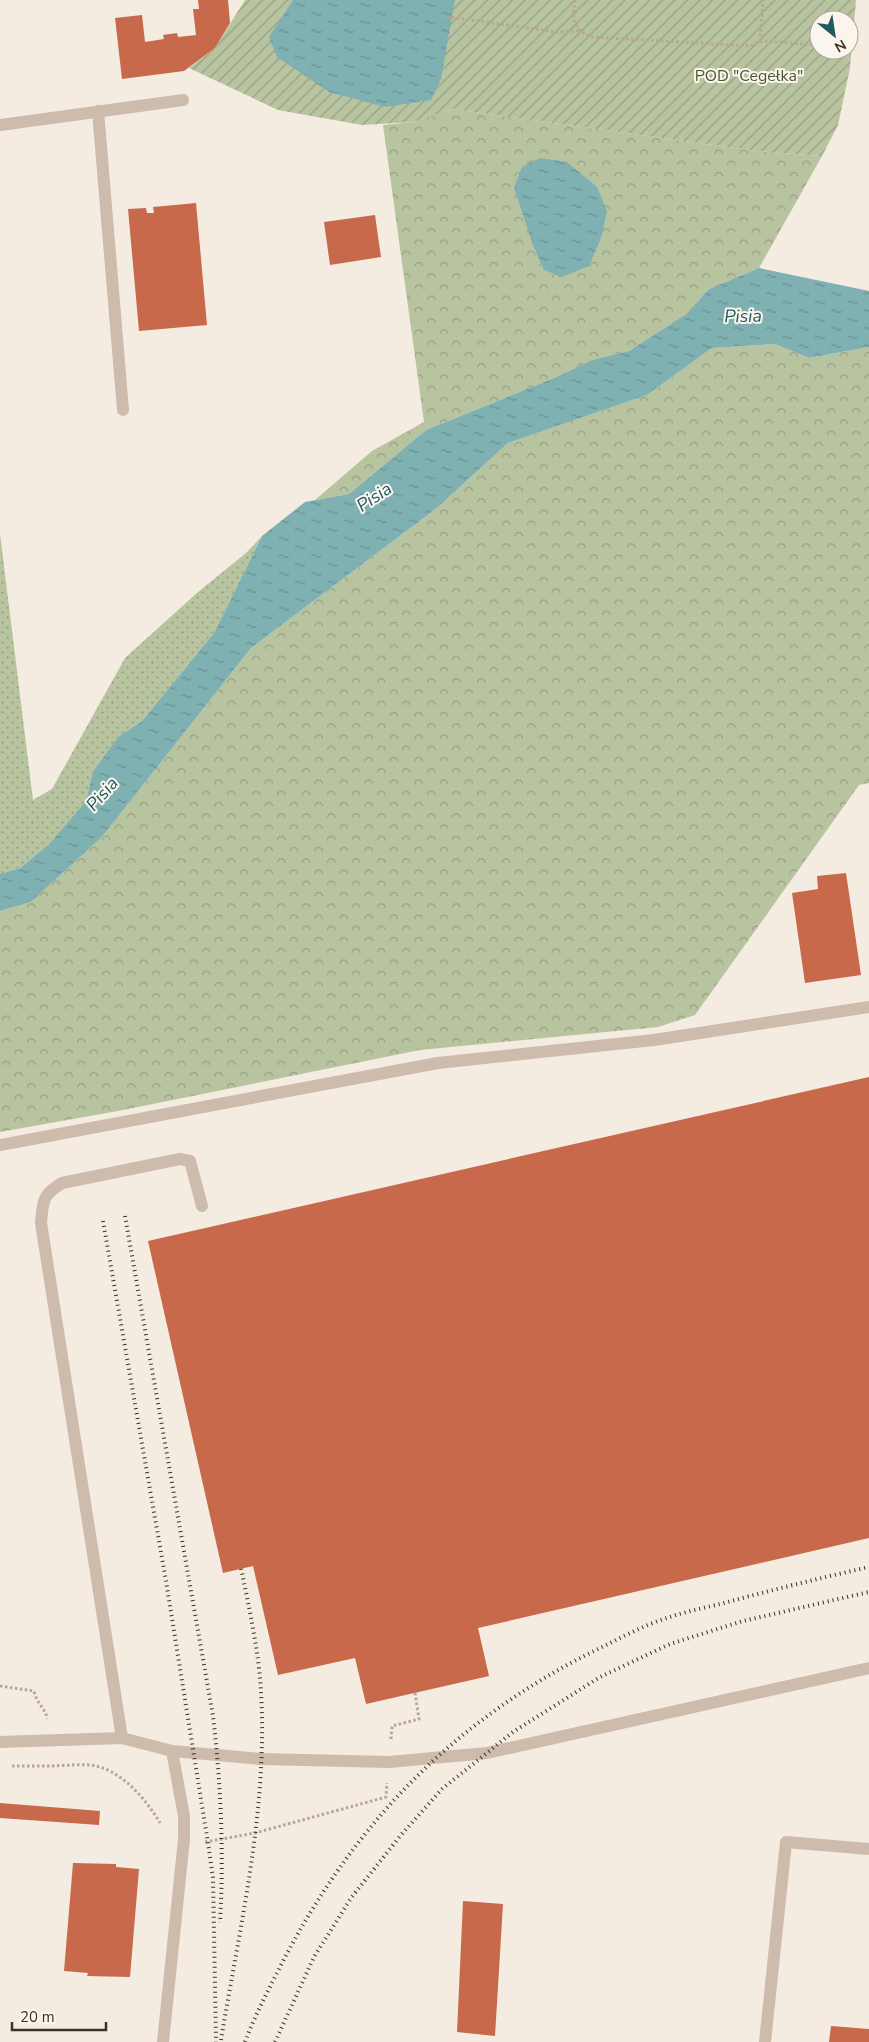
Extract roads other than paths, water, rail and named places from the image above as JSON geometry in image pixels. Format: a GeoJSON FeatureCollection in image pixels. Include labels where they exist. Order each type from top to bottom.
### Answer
{"type":"FeatureCollection","features":[{"type":"Feature","properties":{"kind":"lane"},"geometry":{"type":"LineString","coordinates":[[0,125],[183,100]]}},
{"type":"Feature","properties":{"kind":"lane"},"geometry":{"type":"LineString","coordinates":[[98,112],[124,410]]}},
{"type":"Feature","properties":{"kind":"lane"},"geometry":{"type":"LineString","coordinates":[[0,1145],[438,1062],[654,1040],[869,1007]]}},
{"type":"Feature","properties":{"kind":"lane"},"geometry":{"type":"LineString","coordinates":[[122,1738],[41,1223],[43,1200],[50,1190],[62,1183],[180,1159],[190,1161],[195,1171],[202,1206]]}},
{"type":"Feature","properties":{"kind":"lane"},"geometry":{"type":"LineString","coordinates":[[0,1742],[122,1738],[172,1751],[261,1759],[389,1762],[486,1753],[869,1668]]}},
{"type":"Feature","properties":{"kind":"lane"},"geometry":{"type":"LineString","coordinates":[[163,2042],[184,1839],[184,1816],[172,1751]]}},
{"type":"Feature","properties":{"kind":"lane"},"geometry":{"type":"LineString","coordinates":[[765,2042],[786,1842],[869,1849]]}},
{"type":"Feature","properties":{"kind":"water"},"geometry":{"type":"Polygon","coordinates":[[[293,0],[455,0],[441,79],[431,100],[385,107],[329,92],[277,57],[269,37],[293,0]]]}},
{"type":"Feature","properties":{"kind":"water"},"geometry":{"type":"Polygon","coordinates":[[[540,158],[567,162],[597,187],[607,211],[601,238],[589,266],[562,277],[544,270],[532,243],[514,187],[522,167],[540,158]]]}},
{"type":"Feature","properties":{"kind":"water","name":"Pisia"},"geometry":{"type":"Polygon","coordinates":[[[759,268],[869,291],[869,347],[809,358],[775,344],[712,348],[647,395],[508,443],[437,508],[251,648],[102,837],[31,902],[0,911],[0,874],[20,868],[49,844],[86,801],[93,771],[118,737],[142,721],[214,633],[262,536],[305,502],[349,494],[426,430],[554,378],[592,360],[629,351],[686,314],[709,289],[759,268]]]}},
{"type":"Feature","properties":{"kind":"railway"},"geometry":{"type":"LineString","coordinates":[[125,1216],[213,1716],[221,1819],[220,1923]]}},
{"type":"Feature","properties":{"kind":"railway"},"geometry":{"type":"LineString","coordinates":[[103,1221],[166,1581],[213,1878],[216,2042]]}},
{"type":"Feature","properties":{"kind":"railway"},"geometry":{"type":"LineString","coordinates":[[245,2042],[282,1963],[311,1912],[343,1864],[377,1820],[414,1779],[455,1741],[500,1707],[548,1676],[600,1648],[656,1622],[686,1612],[869,1567]]}},
{"type":"Feature","properties":{"kind":"railway"},"geometry":{"type":"LineString","coordinates":[[221,2040],[251,1867],[260,1780],[262,1736],[260,1677],[241,1568]]}},
{"type":"Feature","properties":{"kind":"railway"},"geometry":{"type":"LineString","coordinates":[[275,2042],[314,1957],[351,1898],[401,1835],[442,1789],[513,1732],[600,1677],[670,1644],[743,1621],[869,1592]]}},
{"type":"Feature","properties":{"kind":"park label","name":"POD \"Cegełka\""},"geometry":{"type":"Point","coordinates":[749,75]}}]}
